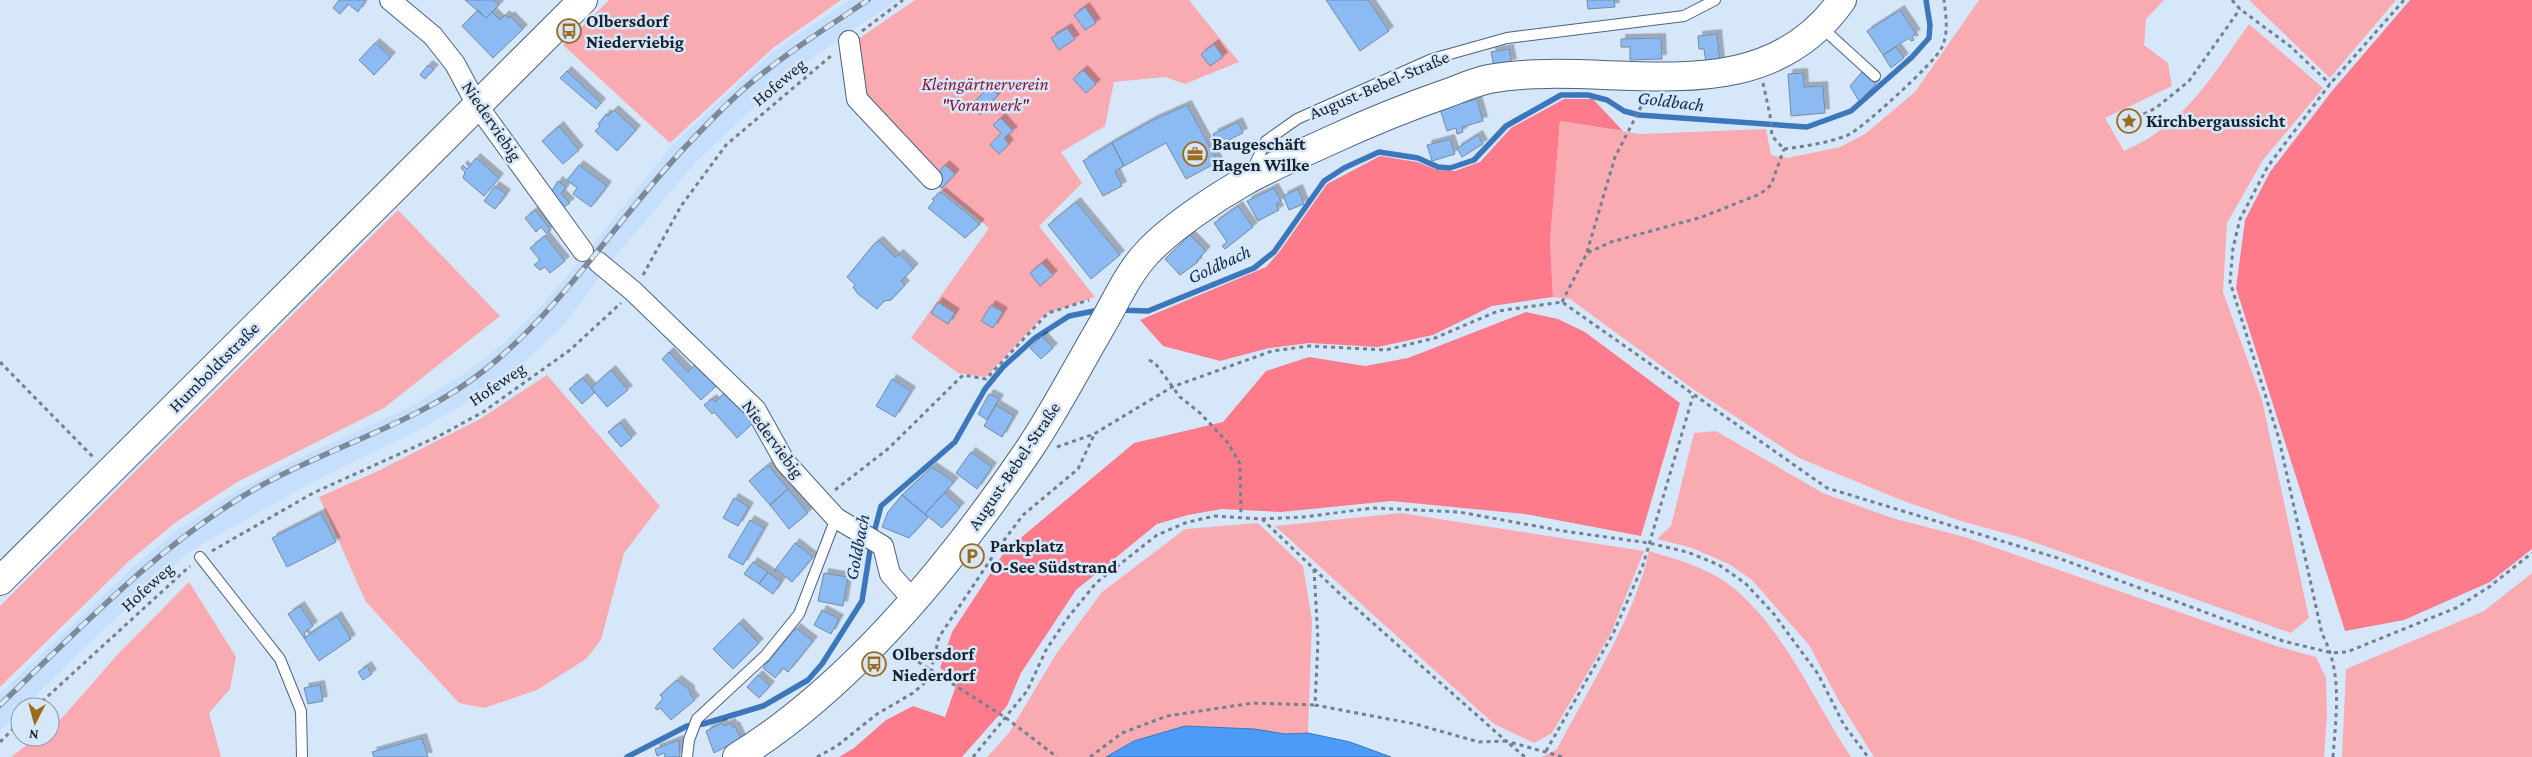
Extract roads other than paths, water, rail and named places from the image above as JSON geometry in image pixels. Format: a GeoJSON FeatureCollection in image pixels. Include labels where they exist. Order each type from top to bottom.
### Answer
{"type":"FeatureCollection","features":[{"type":"Feature","properties":{"kind":"street","name":"Niederviebig"},"geometry":{"type":"LineString","coordinates":[[390,0],[433,36],[454,64],[478,105],[591,256],[633,291],[756,410],[785,462],[836,518],[883,546],[890,574],[913,600]]}},
{"type":"Feature","properties":{"kind":"street","name":"Humboldtstraße"},"geometry":{"type":"LineString","coordinates":[[0,581],[583,0]]}},
{"type":"Feature","properties":{"kind":"street","name":"August-Bebel-Straße"},"geometry":{"type":"LineString","coordinates":[[737,757],[794,718],[814,701],[913,600],[961,543],[1030,448],[1112,306],[1146,254],[1163,237],[1247,180],[1391,112],[1484,80],[1555,73],[1652,77],[1740,71],[1774,58],[1820,26],[1842,0]]}},
{"type":"Feature","properties":{"kind":"street"},"geometry":{"type":"LineString","coordinates":[[849,41],[857,98],[932,179]]}},
{"type":"Feature","properties":{"kind":"lane","name":"August-Bebel-Straße"},"geometry":{"type":"LineString","coordinates":[[1247,180],[1266,141],[1297,120],[1432,59],[1507,38],[1684,16],[1715,0]]}},
{"type":"Feature","properties":{"kind":"lane"},"geometry":{"type":"LineString","coordinates":[[1820,26],[1874,76]]}},
{"type":"Feature","properties":{"kind":"lane"},"geometry":{"type":"LineString","coordinates":[[687,757],[689,740],[697,719],[764,656],[799,614],[836,518]]}},
{"type":"Feature","properties":{"kind":"lane"},"geometry":{"type":"LineString","coordinates":[[200,557],[280,659],[301,711],[302,757]]}},
{"type":"Feature","properties":{"kind":"water"},"geometry":{"type":"Polygon","coordinates":[[[1185,726],[1254,729],[1285,734],[1308,733],[1350,742],[1391,757],[1106,757],[1134,741],[1185,726]]]}},
{"type":"Feature","properties":{"kind":"waterway","name":"Goldbach"},"geometry":{"type":"LineString","coordinates":[[1118,310],[1148,311],[1254,268],[1274,252],[1324,181],[1344,168],[1379,152],[1418,158],[1438,167],[1450,168],[1474,160],[1506,126],[1561,95],[1588,95],[1607,100],[1624,111],[1639,115],[1807,127],[1851,111],[1912,57],[1929,38],[1930,25],[1926,0]]}},
{"type":"Feature","properties":{"kind":"waterway","name":"Goldbach"},"geometry":{"type":"LineString","coordinates":[[627,757],[687,726],[703,724],[763,706],[808,680],[822,664],[862,601],[871,544],[881,506],[955,442],[985,389],[1003,367],[1035,338],[1069,316],[1099,310]]}},
{"type":"Feature","properties":{"kind":"railway"},"geometry":{"type":"LineString","coordinates":[[0,705],[122,589],[153,562],[220,511],[255,489],[284,474],[432,405],[486,369],[542,317],[665,169],[728,103],[780,60],[868,0]]}},
{"type":"Feature","properties":{"kind":"place","name":"Olbersdorf Niederviebig"},"geometry":{"type":"Point","coordinates":[569,31]}},
{"type":"Feature","properties":{"kind":"place","name":"Kirchbergaussicht"},"geometry":{"type":"Point","coordinates":[2129,121]}},
{"type":"Feature","properties":{"kind":"place","name":"Baugeschäft Hagen Wilke"},"geometry":{"type":"Point","coordinates":[1195,154]}},
{"type":"Feature","properties":{"kind":"place","name":"Parkplatz O-See Südstrand"},"geometry":{"type":"Point","coordinates":[972,556]}},
{"type":"Feature","properties":{"kind":"place","name":"Olbersdorf Niederdorf"},"geometry":{"type":"Point","coordinates":[874,664]}},
{"type":"Feature","properties":{"kind":"park label","name":"Kleingärtnerverein \"Voranwerk\""},"geometry":{"type":"Point","coordinates":[985,94]}}]}
